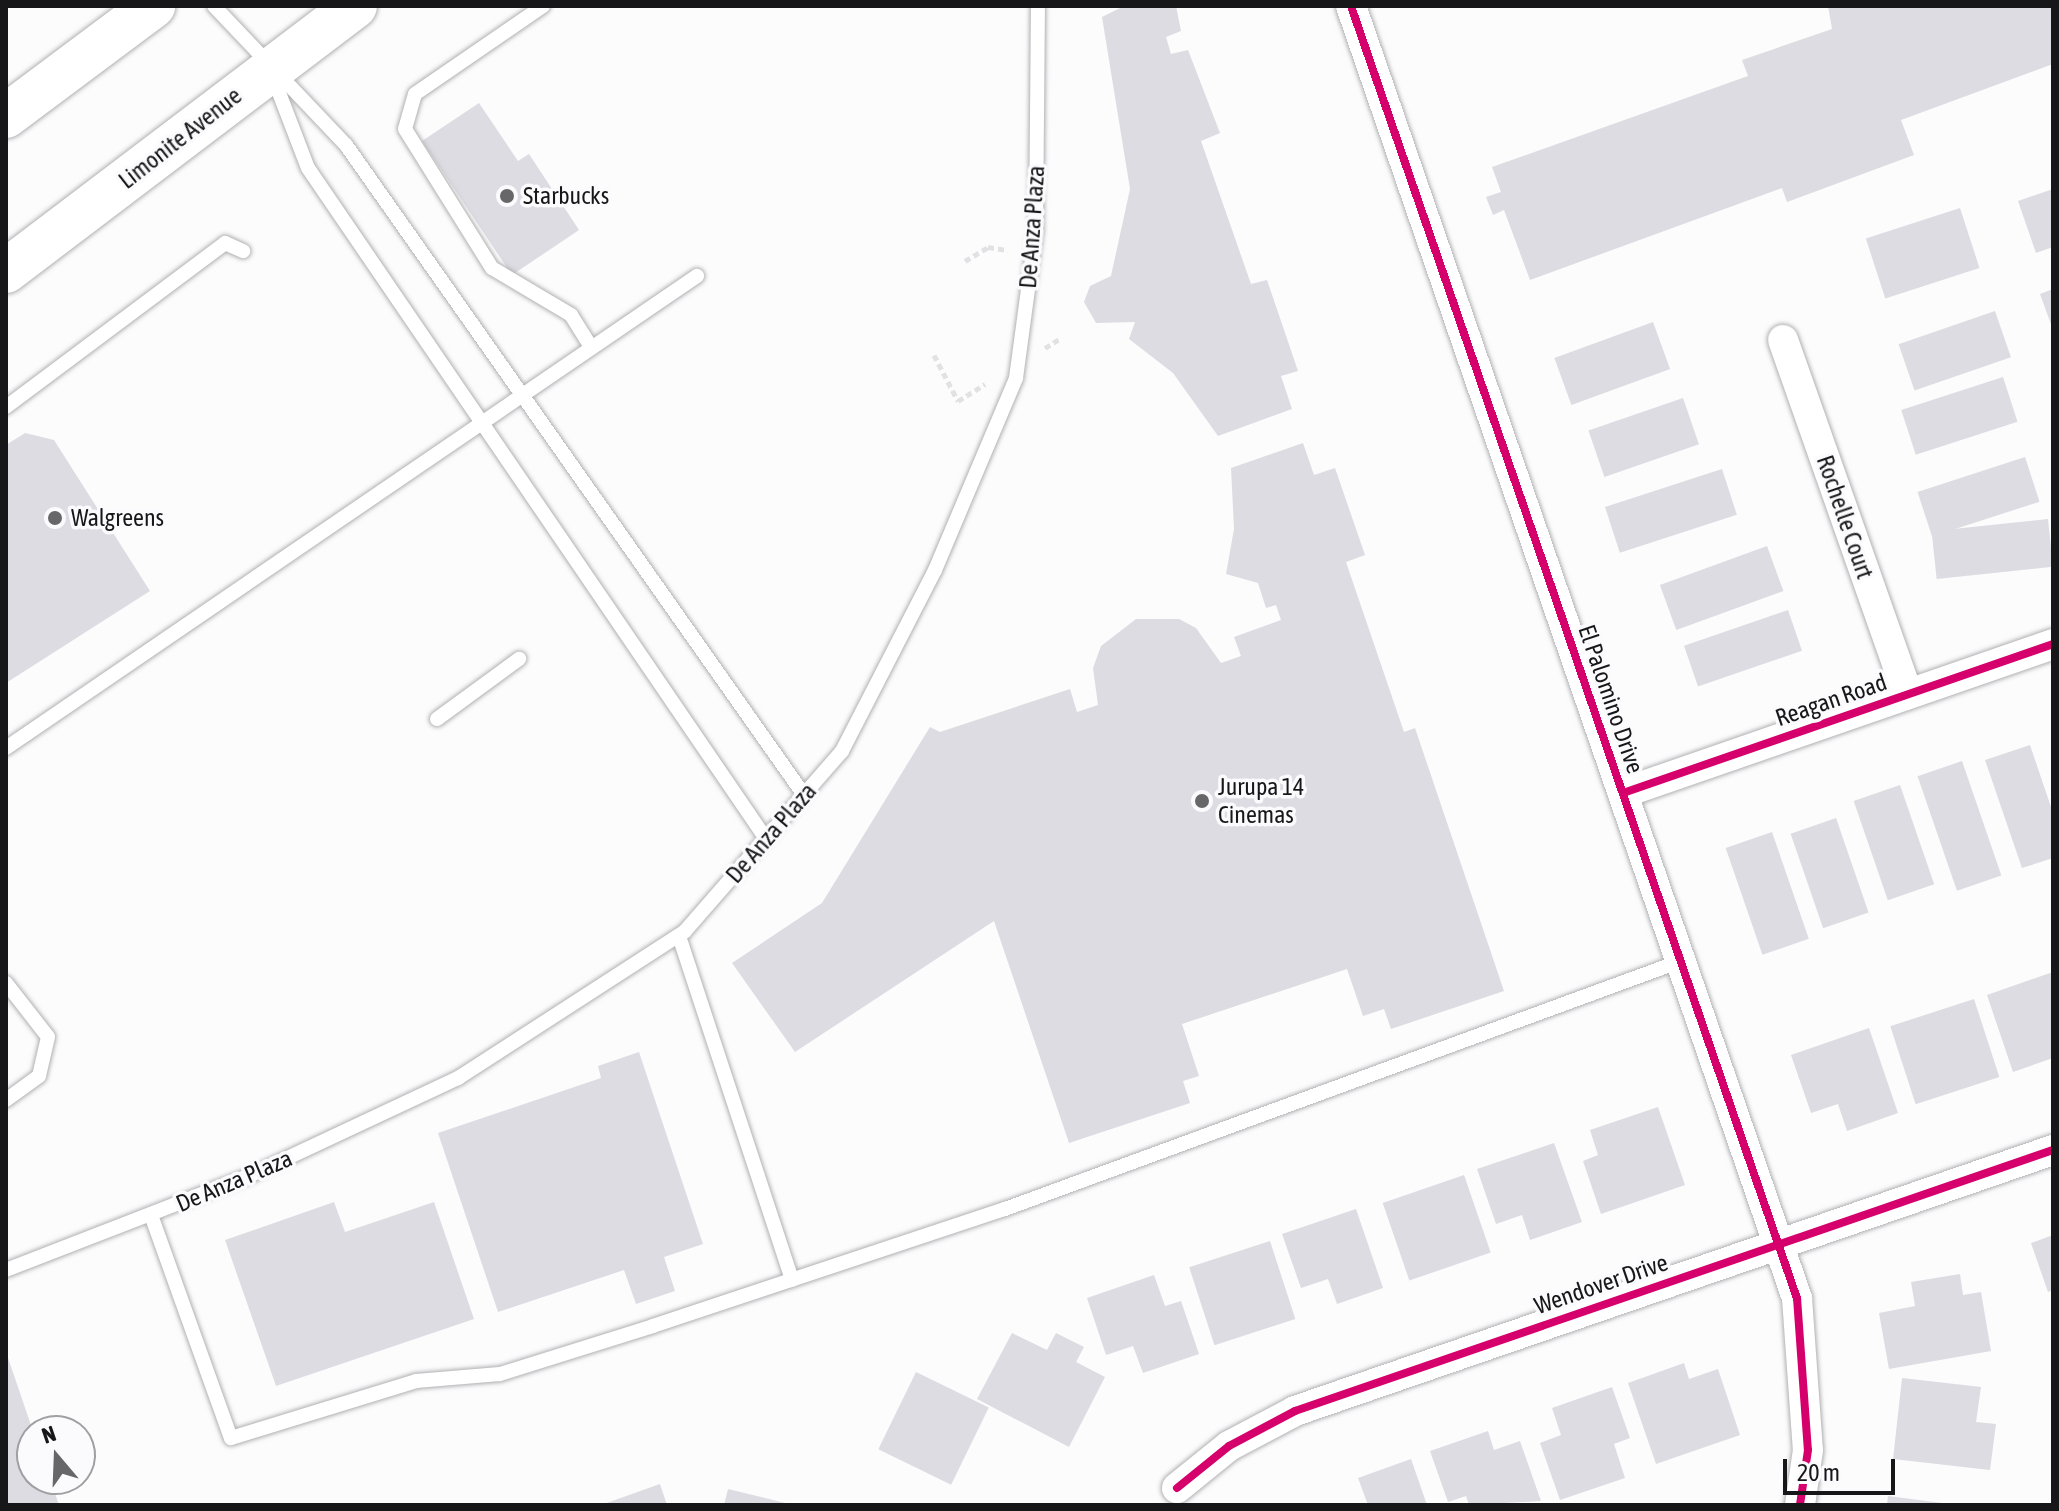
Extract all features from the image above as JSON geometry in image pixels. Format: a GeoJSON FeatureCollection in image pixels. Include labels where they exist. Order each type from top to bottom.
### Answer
{"type":"FeatureCollection","features":[{"type":"Feature","properties":{"kind":"main road"},"geometry":{"type":"LineString","coordinates":[[6,116],[153,6]]}},
{"type":"Feature","properties":{"kind":"main road","name":"Limonite Avenue"},"geometry":{"type":"LineString","coordinates":[[6,271],[355,6]]}},
{"type":"Feature","properties":{"kind":"street","name":"El Palomino Drive"},"geometry":{"type":"LineString","coordinates":[[1351,6],[1780,1244],[1806,1362],[1808,1450],[1800,1505]]}},
{"type":"Feature","properties":{"kind":"street","name":"Rochelle Court"},"geometry":{"type":"LineString","coordinates":[[1783,340],[1908,694]]}},
{"type":"Feature","properties":{"kind":"street","name":"Reagan Road"},"geometry":{"type":"LineString","coordinates":[[1623,793],[2053,644]]}},
{"type":"Feature","properties":{"kind":"street","name":"Wendover Drive"},"geometry":{"type":"LineString","coordinates":[[1177,1488],[1229,1446],[1295,1411],[2053,1150]]}},
{"type":"Feature","properties":{"kind":"lane"},"geometry":{"type":"LineString","coordinates":[[214,6],[269,69],[346,145],[804,795]]}},
{"type":"Feature","properties":{"kind":"lane"},"geometry":{"type":"LineString","coordinates":[[543,6],[415,94],[405,129],[492,268],[512,287],[571,315],[590,346]]}},
{"type":"Feature","properties":{"kind":"lane","name":"De Anza Plaza"},"geometry":{"type":"LineString","coordinates":[[6,1270],[151,1215],[458,1078],[679,936],[847,744],[877,685],[1016,378],[1036,230],[1038,6]]}},
{"type":"Feature","properties":{"kind":"lane"},"geometry":{"type":"LineString","coordinates":[[269,69],[308,168],[766,839]]}},
{"type":"Feature","properties":{"kind":"lane"},"geometry":{"type":"LineString","coordinates":[[6,407],[225,243],[243,251]]}},
{"type":"Feature","properties":{"kind":"lane"},"geometry":{"type":"LineString","coordinates":[[6,748],[480,420],[697,276]]}},
{"type":"Feature","properties":{"kind":"lane"},"geometry":{"type":"LineString","coordinates":[[437,719],[519,659]]}},
{"type":"Feature","properties":{"kind":"lane"},"geometry":{"type":"LineString","coordinates":[[679,936],[792,1280]]}},
{"type":"Feature","properties":{"kind":"lane"},"geometry":{"type":"LineString","coordinates":[[151,1215],[231,1438],[416,1381],[500,1374],[792,1280],[1682,961]]}},
{"type":"Feature","properties":{"kind":"lane"},"geometry":{"type":"LineString","coordinates":[[6,983],[48,1037],[39,1076],[6,1100]]}},
{"type":"Feature","properties":{"kind":"building"},"geometry":{"type":"Polygon","coordinates":[[[1124,6],[1176,6],[1181,31],[1166,37],[1171,54],[1188,50],[1220,133],[1201,141],[1251,284],[1267,280],[1298,371],[1281,376],[1292,409],[1218,436],[1173,373],[1129,339],[1135,322],[1096,323],[1084,302],[1090,286],[1111,276],[1130,189],[1102,17],[1124,6]]]}},
{"type":"Feature","properties":{"kind":"building"},"geometry":{"type":"Polygon","coordinates":[[[1828,6],[2053,6],[2053,64],[1901,120],[1914,155],[1787,202],[1782,188],[1530,280],[1504,210],[1493,215],[1486,197],[1501,192],[1492,167],[1748,76],[1742,60],[1832,29],[1828,6]]]}},
{"type":"Feature","properties":{"kind":"building","name":"Starbucks"},"geometry":{"type":"Polygon","coordinates":[[[479,103],[518,161],[529,154],[579,230],[512,275],[422,141],[479,103]]]}},
{"type":"Feature","properties":{"kind":"building"},"geometry":{"type":"Polygon","coordinates":[[[2053,189],[2053,247],[2036,253],[2018,201],[2053,189]]]}},
{"type":"Feature","properties":{"kind":"building"},"geometry":{"type":"Polygon","coordinates":[[[1960,208],[1979,268],[1885,299],[1866,239],[1960,208]]]}},
{"type":"Feature","properties":{"kind":"building"},"geometry":{"type":"Polygon","coordinates":[[[2053,289],[2053,330],[2040,294],[2053,289]]]}},
{"type":"Feature","properties":{"kind":"building"},"geometry":{"type":"Polygon","coordinates":[[[1995,311],[2011,357],[1915,391],[1899,344],[1995,311]]]}},
{"type":"Feature","properties":{"kind":"building"},"geometry":{"type":"Polygon","coordinates":[[[1653,322],[1670,369],[1571,405],[1554,358],[1653,322]]]}},
{"type":"Feature","properties":{"kind":"building"},"geometry":{"type":"Polygon","coordinates":[[[2003,377],[2018,422],[1916,455],[1901,410],[2003,377]]]}},
{"type":"Feature","properties":{"kind":"building"},"geometry":{"type":"Polygon","coordinates":[[[1683,398],[1699,444],[1604,477],[1588,431],[1683,398]]]}},
{"type":"Feature","properties":{"kind":"building","name":"Walgreens"},"geometry":{"type":"Polygon","coordinates":[[[25,433],[54,440],[150,591],[6,683],[6,445],[25,433]]]}},
{"type":"Feature","properties":{"kind":"building","name":"Jurupa 14 Cinemas"},"geometry":{"type":"Polygon","coordinates":[[[1303,443],[1314,475],[1335,468],[1365,555],[1346,562],[1404,732],[1415,728],[1504,991],[1391,1029],[1384,1009],[1363,1016],[1347,969],[1182,1024],[1199,1076],[1183,1081],[1190,1103],[1069,1143],[994,921],[795,1052],[732,963],[822,903],[930,727],[940,732],[1070,689],[1077,712],[1098,705],[1093,668],[1101,646],[1136,619],[1179,619],[1196,628],[1221,663],[1241,656],[1234,637],[1281,620],[1276,605],[1266,608],[1258,583],[1226,574],[1234,529],[1231,468],[1303,443]]]}},
{"type":"Feature","properties":{"kind":"building"},"geometry":{"type":"Polygon","coordinates":[[[2025,457],[2040,502],[1932,537],[1918,492],[2025,457]]]}},
{"type":"Feature","properties":{"kind":"building"},"geometry":{"type":"Polygon","coordinates":[[[1722,469],[1737,515],[1620,553],[1605,507],[1722,469]]]}},
{"type":"Feature","properties":{"kind":"building"},"geometry":{"type":"Polygon","coordinates":[[[2048,519],[2053,567],[1937,579],[1932,531],[2048,519]]]}},
{"type":"Feature","properties":{"kind":"building"},"geometry":{"type":"Polygon","coordinates":[[[1767,546],[1783,591],[1676,630],[1660,585],[1767,546]]]}},
{"type":"Feature","properties":{"kind":"building"},"geometry":{"type":"Polygon","coordinates":[[[1788,610],[1802,651],[1698,686],[1684,646],[1788,610]]]}},
{"type":"Feature","properties":{"kind":"building"},"geometry":{"type":"Polygon","coordinates":[[[2030,745],[2053,813],[2053,858],[2022,868],[1985,760],[2030,745]]]}},
{"type":"Feature","properties":{"kind":"building"},"geometry":{"type":"Polygon","coordinates":[[[1962,761],[2001,875],[1957,891],[1918,776],[1962,761]]]}},
{"type":"Feature","properties":{"kind":"building"},"geometry":{"type":"Polygon","coordinates":[[[1900,785],[1934,884],[1888,900],[1854,801],[1900,785]]]}},
{"type":"Feature","properties":{"kind":"building"},"geometry":{"type":"Polygon","coordinates":[[[1836,818],[1869,913],[1823,928],[1791,834],[1836,818]]]}},
{"type":"Feature","properties":{"kind":"building"},"geometry":{"type":"Polygon","coordinates":[[[1772,832],[1809,939],[1762,955],[1726,848],[1772,832]]]}},
{"type":"Feature","properties":{"kind":"building"},"geometry":{"type":"Polygon","coordinates":[[[2053,972],[2053,1058],[2013,1072],[1987,995],[2053,972]]]}},
{"type":"Feature","properties":{"kind":"building"},"geometry":{"type":"Polygon","coordinates":[[[1974,999],[1999,1077],[1916,1104],[1890,1026],[1974,999]]]}},
{"type":"Feature","properties":{"kind":"building"},"geometry":{"type":"Polygon","coordinates":[[[1869,1028],[1898,1113],[1847,1131],[1838,1104],[1811,1113],[1791,1055],[1869,1028]]]}},
{"type":"Feature","properties":{"kind":"building"},"geometry":{"type":"Polygon","coordinates":[[[639,1052],[703,1244],[664,1257],[675,1291],[636,1304],[624,1270],[498,1312],[438,1133],[601,1078],[598,1066],[639,1052]]]}},
{"type":"Feature","properties":{"kind":"building"},"geometry":{"type":"Polygon","coordinates":[[[1658,1107],[1685,1185],[1601,1214],[1583,1161],[1598,1155],[1590,1130],[1658,1107]]]}},
{"type":"Feature","properties":{"kind":"building"},"geometry":{"type":"Polygon","coordinates":[[[1554,1143],[1582,1222],[1530,1240],[1522,1215],[1496,1224],[1477,1169],[1554,1143]]]}},
{"type":"Feature","properties":{"kind":"building"},"geometry":{"type":"Polygon","coordinates":[[[1464,1175],[1491,1253],[1409,1281],[1383,1203],[1464,1175]]]}},
{"type":"Feature","properties":{"kind":"building"},"geometry":{"type":"Polygon","coordinates":[[[334,1202],[345,1232],[434,1202],[474,1319],[276,1386],[225,1240],[334,1202]]]}},
{"type":"Feature","properties":{"kind":"building"},"geometry":{"type":"Polygon","coordinates":[[[1356,1209],[1383,1288],[1337,1304],[1328,1279],[1301,1288],[1282,1234],[1356,1209]]]}},
{"type":"Feature","properties":{"kind":"building"},"geometry":{"type":"Polygon","coordinates":[[[2053,1235],[2053,1290],[2048,1292],[2031,1243],[2053,1235]]]}},
{"type":"Feature","properties":{"kind":"building"},"geometry":{"type":"Polygon","coordinates":[[[1270,1241],[1295,1319],[1214,1345],[1189,1267],[1270,1241]]]}},
{"type":"Feature","properties":{"kind":"building"},"geometry":{"type":"Polygon","coordinates":[[[1960,1274],[1963,1295],[1981,1292],[1991,1351],[1889,1369],[1879,1313],[1915,1306],[1911,1282],[1960,1274]]]}},
{"type":"Feature","properties":{"kind":"building"},"geometry":{"type":"Polygon","coordinates":[[[1154,1275],[1165,1306],[1181,1301],[1199,1354],[1143,1373],[1133,1346],[1106,1355],[1087,1298],[1154,1275]]]}},
{"type":"Feature","properties":{"kind":"building"},"geometry":{"type":"Polygon","coordinates":[[[1012,1333],[1047,1350],[1056,1333],[1084,1347],[1076,1362],[1105,1377],[1069,1447],[977,1399],[1012,1333]]]}},
{"type":"Feature","properties":{"kind":"building"},"geometry":{"type":"Polygon","coordinates":[[[6,1352],[28,1415],[16,1415],[16,1495],[56,1495],[59,1505],[6,1505],[6,1352]]]}},
{"type":"Feature","properties":{"kind":"building"},"geometry":{"type":"Polygon","coordinates":[[[1684,1363],[1689,1379],[1718,1369],[1740,1435],[1656,1464],[1628,1383],[1684,1363]]]}},
{"type":"Feature","properties":{"kind":"building"},"geometry":{"type":"Polygon","coordinates":[[[916,1372],[989,1408],[951,1485],[878,1449],[916,1372]]]}},
{"type":"Feature","properties":{"kind":"building"},"geometry":{"type":"Polygon","coordinates":[[[1902,1378],[1981,1387],[1976,1422],[1996,1424],[1990,1470],[1893,1459],[1902,1378]]]}},
{"type":"Feature","properties":{"kind":"building"},"geometry":{"type":"Polygon","coordinates":[[[1612,1387],[1630,1438],[1614,1444],[1625,1478],[1560,1500],[1540,1443],[1561,1435],[1552,1408],[1612,1387]]]}},
{"type":"Feature","properties":{"kind":"building"},"geometry":{"type":"Polygon","coordinates":[[[1488,1431],[1494,1450],[1520,1441],[1541,1501],[1469,1505],[1466,1496],[1448,1502],[1430,1451],[1488,1431]]]}},
{"type":"Feature","properties":{"kind":"building"},"geometry":{"type":"Polygon","coordinates":[[[1411,1459],[1427,1505],[1368,1505],[1358,1478],[1411,1459]]]}},
{"type":"Feature","properties":{"kind":"building"},"geometry":{"type":"Polygon","coordinates":[[[660,1484],[667,1505],[601,1505],[660,1484]]]}},
{"type":"Feature","properties":{"kind":"building"},"geometry":{"type":"Polygon","coordinates":[[[728,1489],[789,1504],[789,1505],[724,1505],[728,1489]]]}},
{"type":"Feature","properties":{"kind":"building"},"geometry":{"type":"Polygon","coordinates":[[[1888,1496],[1942,1503],[1942,1505],[1887,1505],[1888,1496]]]}},
{"type":"Feature","properties":{"kind":"cycle path"},"geometry":{"type":"LineString","coordinates":[[1351,6],[1797,1298],[1808,1450],[1800,1505]]}},
{"type":"Feature","properties":{"kind":"cycle path"},"geometry":{"type":"LineString","coordinates":[[1623,793],[2053,644]]}},
{"type":"Feature","properties":{"kind":"cycle path"},"geometry":{"type":"LineString","coordinates":[[1177,1488],[1229,1446],[1295,1411],[2053,1150]]}},
{"type":"Feature","properties":{"kind":"place","name":"Starbucks"},"geometry":{"type":"Point","coordinates":[507,196]}},
{"type":"Feature","properties":{"kind":"place","name":"Walgreens"},"geometry":{"type":"Point","coordinates":[55,518]}},
{"type":"Feature","properties":{"kind":"place","name":"Jurupa 14 Cinemas"},"geometry":{"type":"Point","coordinates":[1202,801]}}]}
